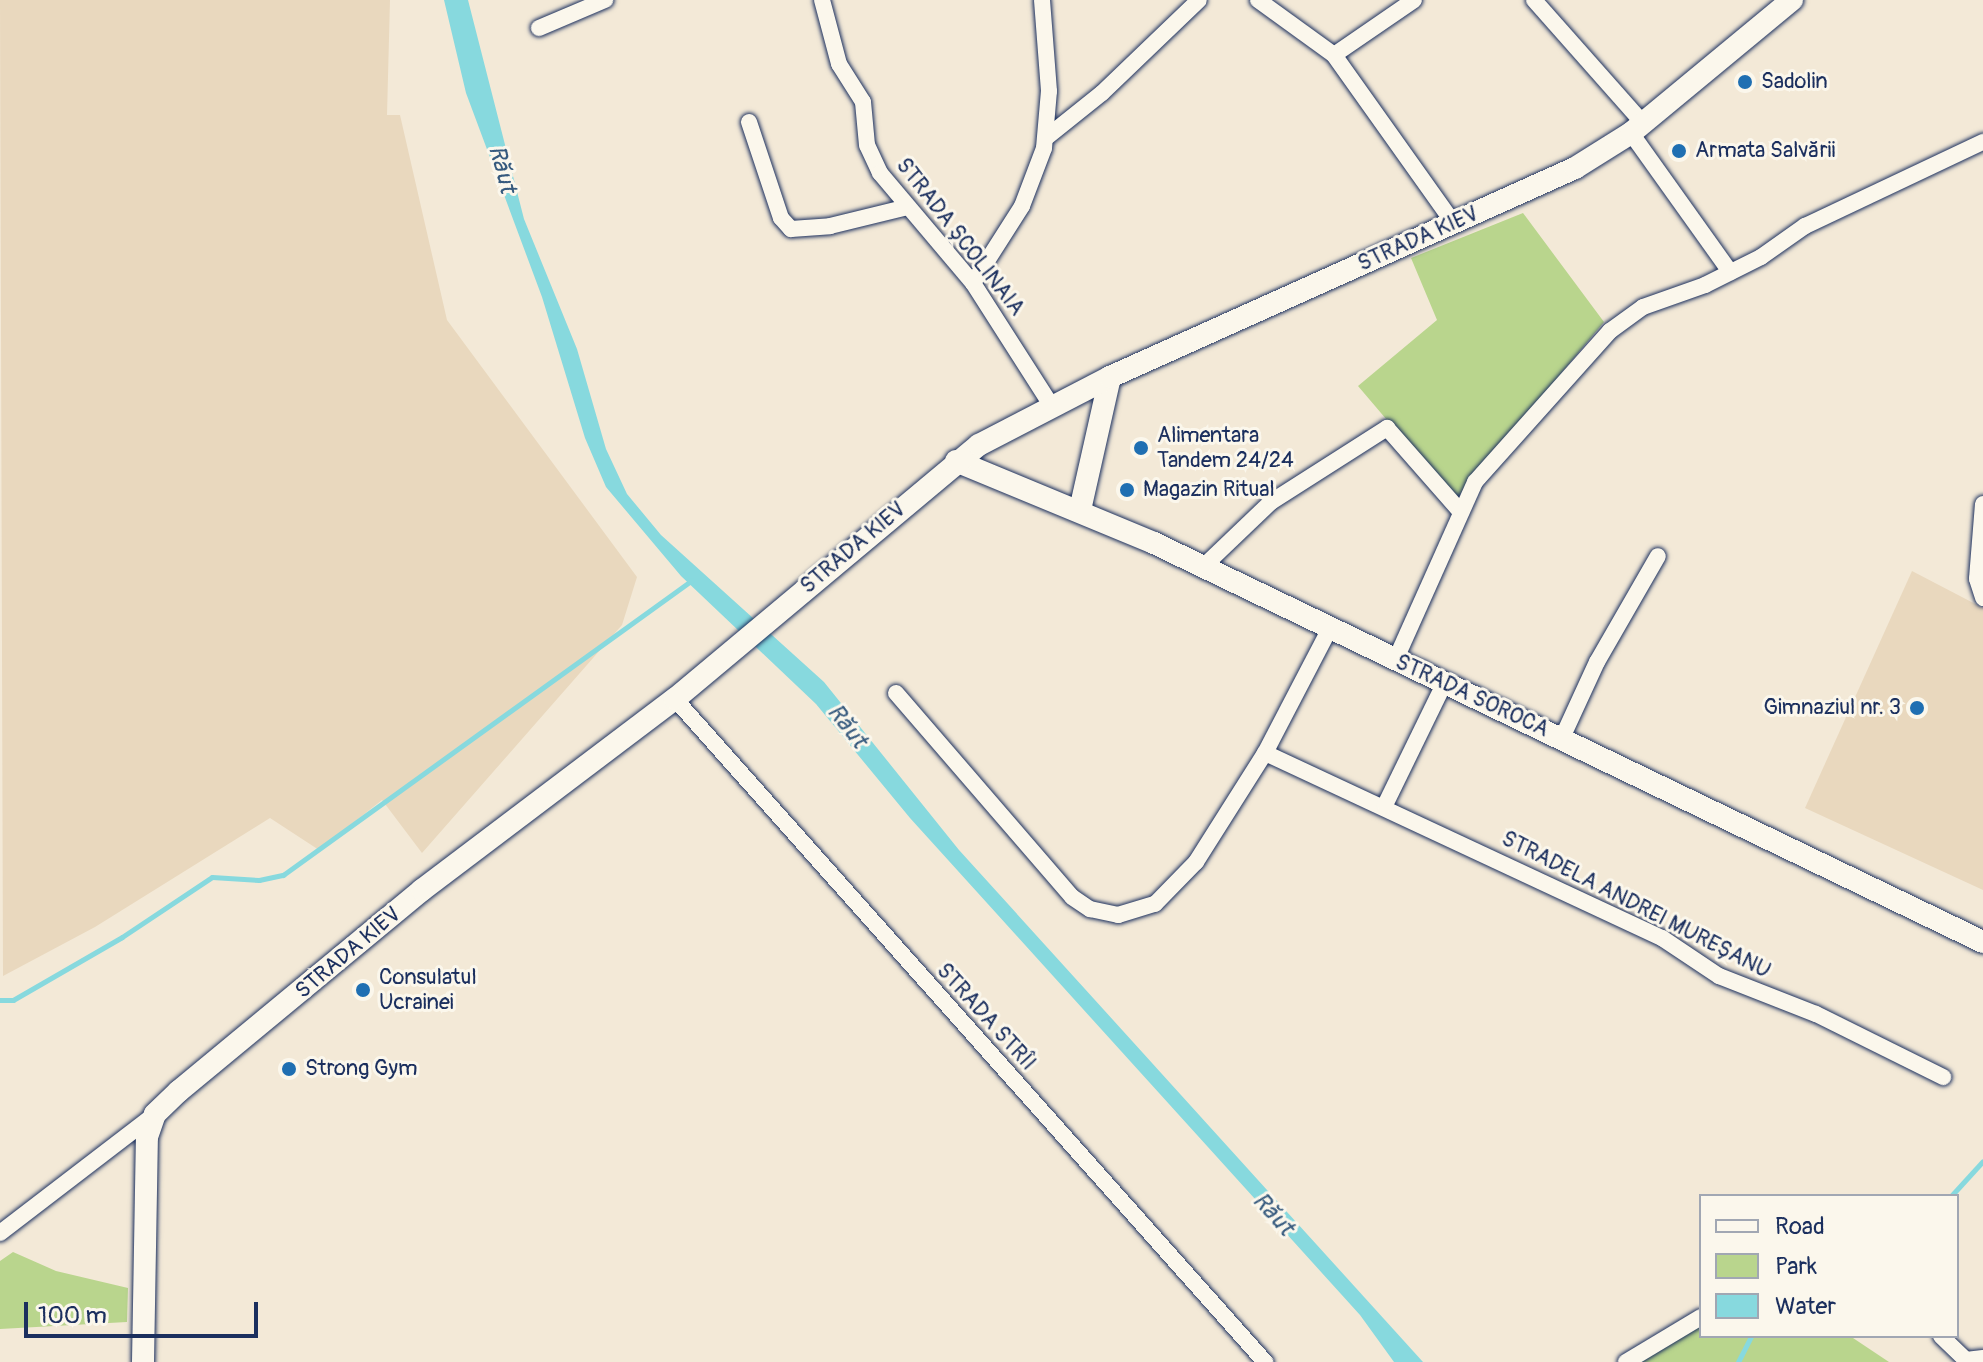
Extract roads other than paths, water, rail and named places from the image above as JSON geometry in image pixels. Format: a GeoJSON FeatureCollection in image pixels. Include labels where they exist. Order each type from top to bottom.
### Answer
{"type":"FeatureCollection","features":[{"type":"Feature","properties":{"kind":"main road","name":"STRADA KIEV"},"geometry":{"type":"LineString","coordinates":[[155,1114],[422,890],[675,699],[956,461],[1051,405],[1110,377],[1575,168],[1637,128],[1783,3]]}},
{"type":"Feature","properties":{"kind":"main road"},"geometry":{"type":"LineString","coordinates":[[1080,510],[1110,377]]}},
{"type":"Feature","properties":{"kind":"main road","name":"STRADA SOROCA"},"geometry":{"type":"LineString","coordinates":[[956,461],[1080,510],[1203,567],[1983,942]]}},
{"type":"Feature","properties":{"kind":"main road"},"geometry":{"type":"LineString","coordinates":[[143,1362],[143,1173],[155,1114]]}},
{"type":"Feature","properties":{"kind":"street"},"geometry":{"type":"LineString","coordinates":[[539,28],[605,0]]}},
{"type":"Feature","properties":{"kind":"street","name":"STRADA ȘCOLINAIA"},"geometry":{"type":"LineString","coordinates":[[822,0],[839,64],[863,102],[871,155],[908,207],[973,283],[1051,405]]}},
{"type":"Feature","properties":{"kind":"street"},"geometry":{"type":"LineString","coordinates":[[973,283],[1022,206],[1047,137],[1042,0]]}},
{"type":"Feature","properties":{"kind":"street"},"geometry":{"type":"LineString","coordinates":[[1047,137],[1102,93],[1199,0]]}},
{"type":"Feature","properties":{"kind":"street"},"geometry":{"type":"LineString","coordinates":[[1258,0],[1334,55],[1454,224]]}},
{"type":"Feature","properties":{"kind":"street"},"geometry":{"type":"LineString","coordinates":[[1334,55],[1414,0]]}},
{"type":"Feature","properties":{"kind":"street"},"geometry":{"type":"LineString","coordinates":[[1534,0],[1637,128],[1730,272]]}},
{"type":"Feature","properties":{"kind":"street"},"geometry":{"type":"LineString","coordinates":[[749,122],[781,218],[791,229],[803,231],[908,207]]}},
{"type":"Feature","properties":{"kind":"street"},"geometry":{"type":"LineString","coordinates":[[1395,661],[1460,511],[1486,468],[1610,331],[1643,307],[1730,272],[1805,226],[1983,142]]}},
{"type":"Feature","properties":{"kind":"street"},"geometry":{"type":"LineString","coordinates":[[1203,567],[1271,502],[1387,428],[1460,511]]}},
{"type":"Feature","properties":{"kind":"street"},"geometry":{"type":"LineString","coordinates":[[1983,504],[1977,579],[1983,598]]}},
{"type":"Feature","properties":{"kind":"street"},"geometry":{"type":"LineString","coordinates":[[1562,738],[1597,662],[1658,556]]}},
{"type":"Feature","properties":{"kind":"street"},"geometry":{"type":"LineString","coordinates":[[896,693],[1072,897],[1105,914],[1143,910],[1163,898],[1196,862],[1265,753],[1329,630]]}},
{"type":"Feature","properties":{"kind":"street"},"geometry":{"type":"LineString","coordinates":[[1385,805],[1444,684]]}},
{"type":"Feature","properties":{"kind":"street","name":"STRADA STRÎI"},"geometry":{"type":"LineString","coordinates":[[675,699],[1265,1362]]}},
{"type":"Feature","properties":{"kind":"street","name":"STRADELA ANDREI MUREȘANU"},"geometry":{"type":"LineString","coordinates":[[1265,753],[1385,805],[1662,938],[1719,976],[1816,1014],[1943,1077]]}},
{"type":"Feature","properties":{"kind":"street","name":"STRADA KIEV"},"geometry":{"type":"LineString","coordinates":[[0,1233],[155,1114]]}},
{"type":"Feature","properties":{"kind":"street"},"geometry":{"type":"LineString","coordinates":[[1626,1362],[1699,1318]]}},
{"type":"Feature","properties":{"kind":"street"},"geometry":{"type":"LineString","coordinates":[[1943,1338],[1966,1360],[1983,1358]]}},
{"type":"Feature","properties":{"kind":"water","name":"Răut"},"geometry":{"type":"Polygon","coordinates":[[[444,0],[468,0],[524,219],[577,349],[606,449],[627,494],[661,535],[824,682],[959,850],[1423,1362],[1394,1362],[1360,1315],[910,818],[816,704],[681,576],[606,487],[585,438],[542,297],[466,93],[444,0]]]}},
{"type":"Feature","properties":{"kind":"waterway"},"geometry":{"type":"LineString","coordinates":[[0,1000],[13,1000],[122,937],[212,877],[259,880],[283,875],[692,580]]}},
{"type":"Feature","properties":{"kind":"waterway"},"geometry":{"type":"LineString","coordinates":[[1953,1194],[1983,1161]]}},
{"type":"Feature","properties":{"kind":"waterway"},"geometry":{"type":"LineString","coordinates":[[1738,1362],[1750,1338]]}},
{"type":"Feature","properties":{"kind":"place","name":"Sadolin"},"geometry":{"type":"Point","coordinates":[1745,82]}},
{"type":"Feature","properties":{"kind":"place","name":"Armata Salvării"},"geometry":{"type":"Point","coordinates":[1679,151]}},
{"type":"Feature","properties":{"kind":"place","name":"Alimentara Tandem 24/24"},"geometry":{"type":"Point","coordinates":[1141,448]}},
{"type":"Feature","properties":{"kind":"place","name":"Magazin Ritual"},"geometry":{"type":"Point","coordinates":[1127,490]}},
{"type":"Feature","properties":{"kind":"place","name":"Gimnaziul nr. 3"},"geometry":{"type":"Point","coordinates":[1917,708]}},
{"type":"Feature","properties":{"kind":"place","name":"Consulatul Ucrainei"},"geometry":{"type":"Point","coordinates":[363,990]}},
{"type":"Feature","properties":{"kind":"place","name":"Strong Gym"},"geometry":{"type":"Point","coordinates":[289,1069]}}]}
